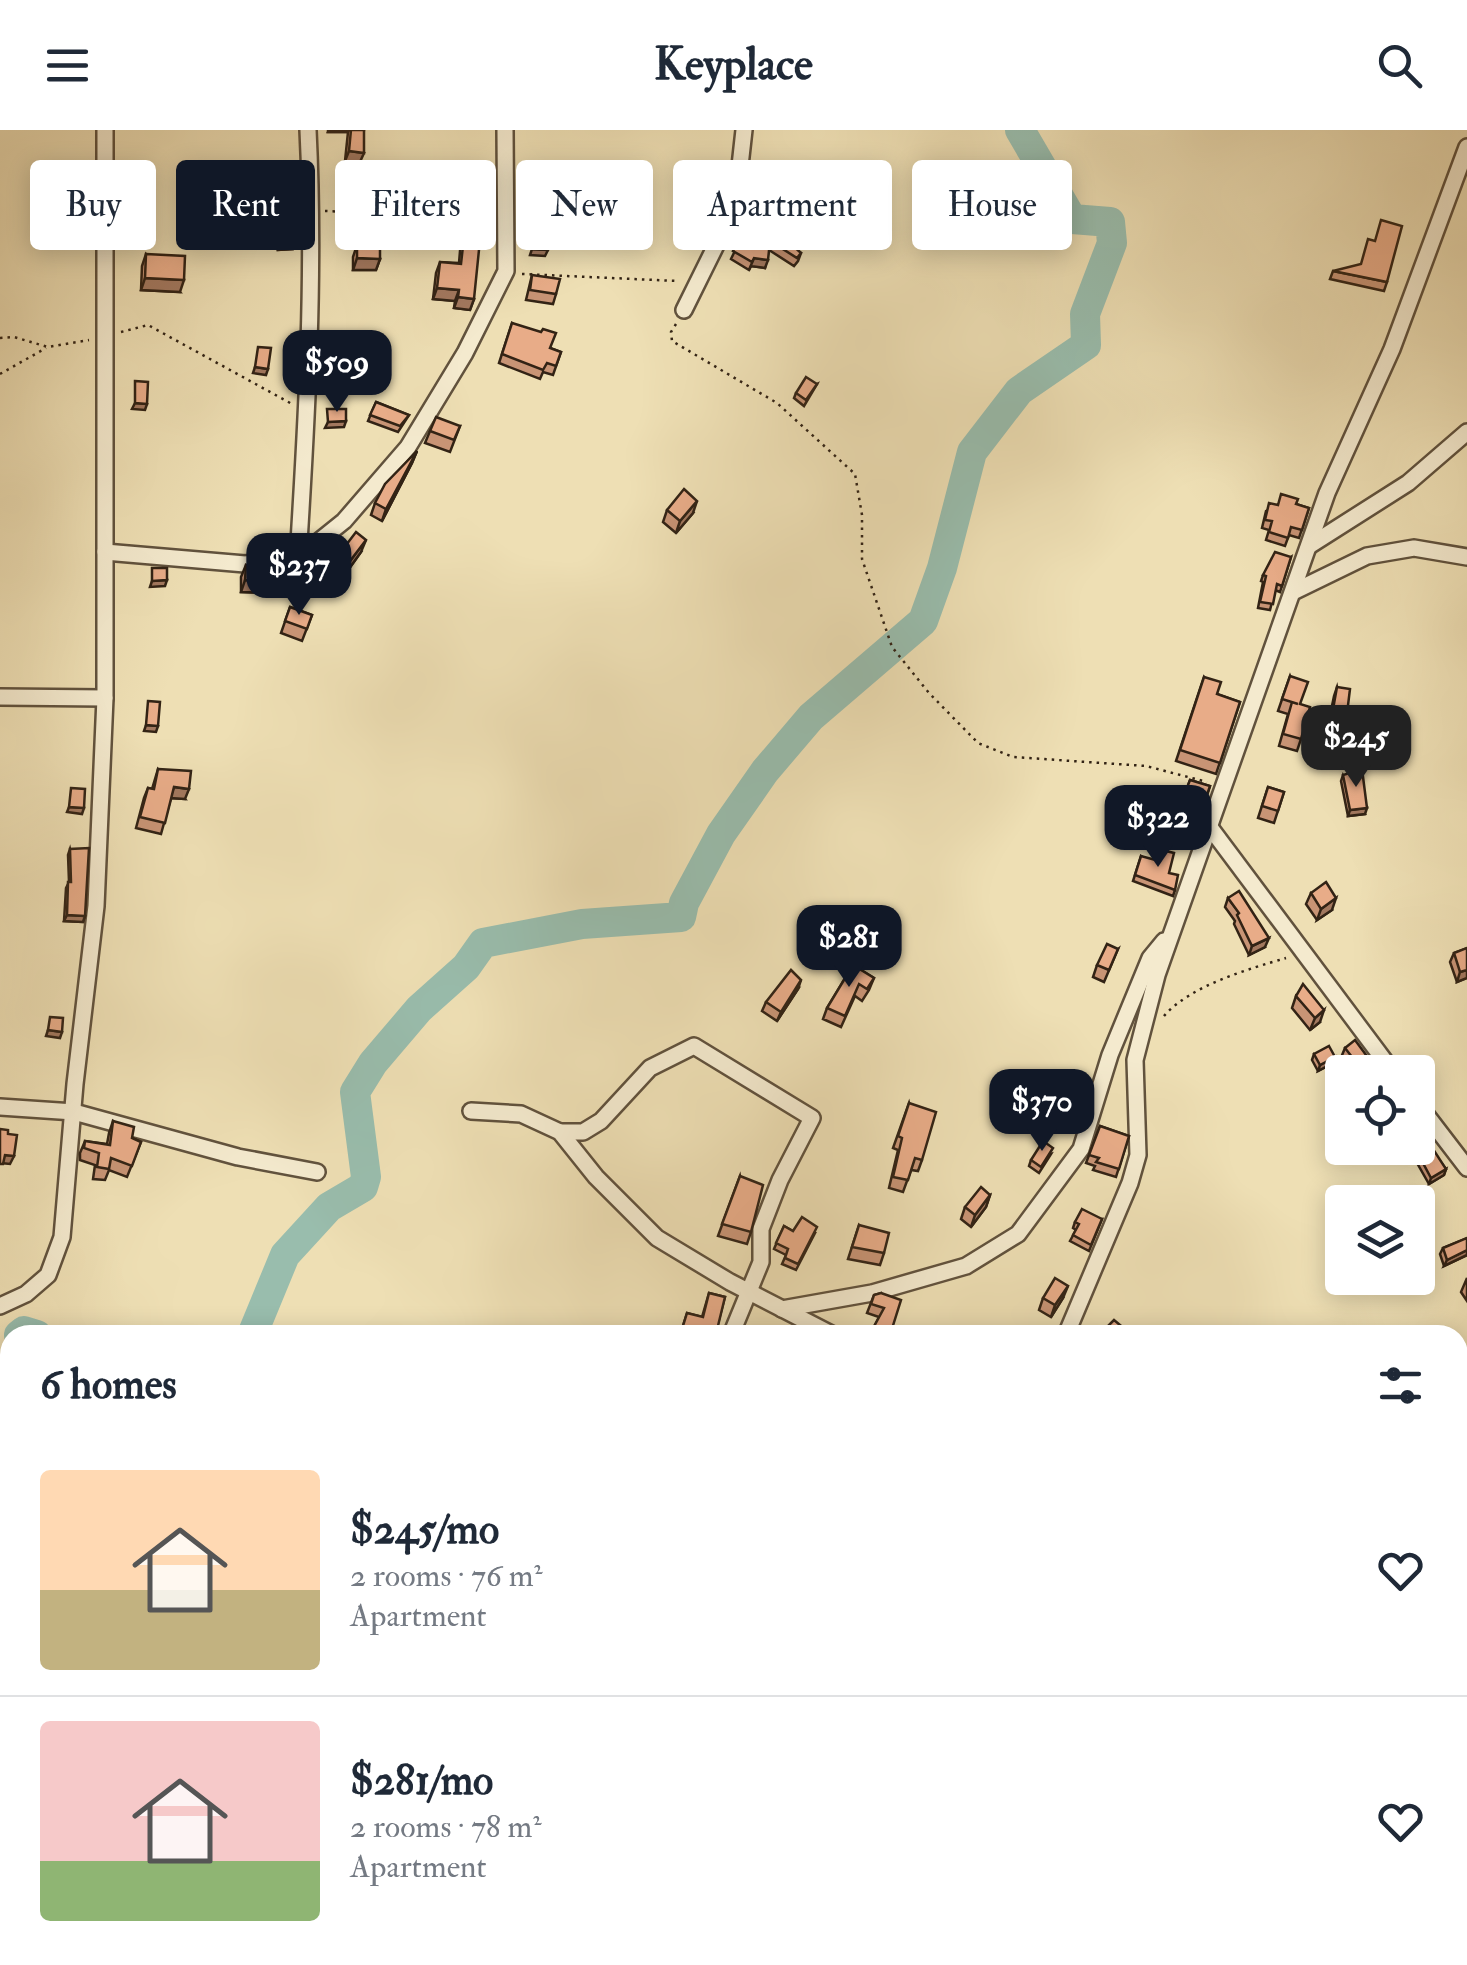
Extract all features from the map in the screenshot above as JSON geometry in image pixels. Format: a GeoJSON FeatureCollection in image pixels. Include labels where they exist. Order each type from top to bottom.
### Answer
{"type":"FeatureCollection","features":[{"type":"Feature","properties":{"kind":"street"},"geometry":{"type":"LineString","coordinates":[[0,1306],[26,1294],[48,1275],[62,1237],[96,906],[105,698],[105,130]]}},
{"type":"Feature","properties":{"kind":"street"},"geometry":{"type":"LineString","coordinates":[[308,130],[309,160]]}},
{"type":"Feature","properties":{"kind":"street"},"geometry":{"type":"LineString","coordinates":[[105,552],[244,564],[298,558],[344,520],[408,447],[465,353],[506,271],[505,130]]}},
{"type":"Feature","properties":{"kind":"street"},"geometry":{"type":"LineString","coordinates":[[684,310],[725,227],[739,175],[744,130]]}},
{"type":"Feature","properties":{"kind":"street"},"geometry":{"type":"LineString","coordinates":[[1070,1325],[1130,1184],[1138,1155],[1135,1060],[1157,975],[1327,493],[1392,350],[1467,147]]}},
{"type":"Feature","properties":{"kind":"street"},"geometry":{"type":"LineString","coordinates":[[298,558],[307,411],[309,250]]}},
{"type":"Feature","properties":{"kind":"street"},"geometry":{"type":"LineString","coordinates":[[1309,546],[1408,482],[1467,432]]}},
{"type":"Feature","properties":{"kind":"street"},"geometry":{"type":"LineString","coordinates":[[1293,592],[1368,556],[1414,548],[1467,557]]}},
{"type":"Feature","properties":{"kind":"street"},"geometry":{"type":"LineString","coordinates":[[0,696],[105,698]]}},
{"type":"Feature","properties":{"kind":"street"},"geometry":{"type":"LineString","coordinates":[[1209,826],[1380,1055]]}},
{"type":"Feature","properties":{"kind":"street"},"geometry":{"type":"LineString","coordinates":[[782,1309],[872,1293],[966,1266],[1018,1234],[1081,1149],[1110,1055],[1150,958],[1173,930]]}},
{"type":"Feature","properties":{"kind":"street"},"geometry":{"type":"LineString","coordinates":[[470,1111],[521,1114],[560,1132],[583,1132],[600,1122],[650,1068],[694,1046],[812,1118],[760,1229],[761,1262],[735,1325]]}},
{"type":"Feature","properties":{"kind":"street"},"geometry":{"type":"LineString","coordinates":[[0,1107],[74,1112],[238,1157],[317,1172]]}},
{"type":"Feature","properties":{"kind":"street"},"geometry":{"type":"LineString","coordinates":[[1435,1126],[1467,1168]]}},
{"type":"Feature","properties":{"kind":"street"},"geometry":{"type":"LineString","coordinates":[[560,1132],[596,1177],[657,1238],[813,1325]]}},
{"type":"Feature","properties":{"kind":"path"},"geometry":{"type":"LineString","coordinates":[[315,210],[414,215],[508,209]]}},
{"type":"Feature","properties":{"kind":"path"},"geometry":{"type":"LineString","coordinates":[[506,271],[529,276],[680,282],[685,290],[684,310],[671,332],[672,341],[778,403],[855,474],[862,515],[862,559],[892,647],[978,744],[1013,757],[1146,766],[1224,786]]}},
{"type":"Feature","properties":{"kind":"path"},"geometry":{"type":"LineString","coordinates":[[0,374],[48,347],[148,325],[307,411]]}},
{"type":"Feature","properties":{"kind":"path"},"geometry":{"type":"LineString","coordinates":[[0,338],[14,337],[48,347]]}},
{"type":"Feature","properties":{"kind":"path"},"geometry":{"type":"LineString","coordinates":[[1162,1019],[1173,1006],[1236,973],[1302,953]]}},
{"type":"Feature","properties":{"kind":"building"},"geometry":{"type":"Polygon","coordinates":[[[351,130],[364,130],[364,153],[349,151],[351,130]]]}},
{"type":"Feature","properties":{"kind":"building"},"geometry":{"type":"Polygon","coordinates":[[[1381,220],[1402,226],[1387,282],[1333,271],[1361,264],[1368,239],[1375,241],[1381,220]]]}},
{"type":"Feature","properties":{"kind":"building"},"geometry":{"type":"Polygon","coordinates":[[[357,250],[380,250],[380,259],[357,258],[357,250]]]}},
{"type":"Feature","properties":{"kind":"building"},"geometry":{"type":"Polygon","coordinates":[[[463,250],[479,250],[474,299],[458,297],[459,290],[437,288],[440,262],[461,264],[463,250]]]}},
{"type":"Feature","properties":{"kind":"building"},"geometry":{"type":"Polygon","coordinates":[[[769,250],[768,260],[754,258],[752,262],[733,251],[769,250]]]}},
{"type":"Feature","properties":{"kind":"building"},"geometry":{"type":"Polygon","coordinates":[[[784,250],[798,250],[801,253],[797,258],[784,250]]]}},
{"type":"Feature","properties":{"kind":"building"},"geometry":{"type":"Polygon","coordinates":[[[146,254],[185,256],[184,280],[145,278],[146,254]]]}},
{"type":"Feature","properties":{"kind":"building"},"geometry":{"type":"Polygon","coordinates":[[[532,275],[560,279],[556,294],[530,290],[532,275]]]}},
{"type":"Feature","properties":{"kind":"building"},"geometry":{"type":"Polygon","coordinates":[[[512,323],[556,333],[550,348],[561,352],[556,366],[547,363],[543,370],[502,354],[512,323]]]}},
{"type":"Feature","properties":{"kind":"building"},"geometry":{"type":"Polygon","coordinates":[[[258,347],[271,348],[268,369],[255,367],[258,347]]]}},
{"type":"Feature","properties":{"kind":"building"},"geometry":{"type":"Polygon","coordinates":[[[806,377],[817,384],[806,400],[796,393],[806,377]]]}},
{"type":"Feature","properties":{"kind":"building"},"geometry":{"type":"Polygon","coordinates":[[[135,381],[148,382],[147,404],[135,403],[135,381]]]}},
{"type":"Feature","properties":{"kind":"building"},"geometry":{"type":"Polygon","coordinates":[[[376,402],[409,415],[400,426],[370,415],[376,402]]]}},
{"type":"Feature","properties":{"kind":"building"},"geometry":{"type":"Polygon","coordinates":[[[327,409],[346,409],[346,421],[328,422],[327,409]]]}},
{"type":"Feature","properties":{"kind":"building"},"geometry":{"type":"Polygon","coordinates":[[[436,417],[460,426],[454,440],[430,431],[436,417]]]}},
{"type":"Feature","properties":{"kind":"building"},"geometry":{"type":"Polygon","coordinates":[[[417,451],[386,509],[375,503],[385,484],[417,451]]]}},
{"type":"Feature","properties":{"kind":"building"},"geometry":{"type":"Polygon","coordinates":[[[684,489],[697,501],[680,521],[667,510],[684,489]]]}},
{"type":"Feature","properties":{"kind":"building"},"geometry":{"type":"Polygon","coordinates":[[[1281,494],[1298,499],[1296,504],[1309,508],[1302,530],[1291,527],[1288,538],[1269,532],[1272,521],[1265,520],[1269,503],[1278,505],[1281,494]]]}},
{"type":"Feature","properties":{"kind":"building"},"geometry":{"type":"Polygon","coordinates":[[[356,532],[366,540],[350,561],[340,553],[356,532]]]}},
{"type":"Feature","properties":{"kind":"building"},"geometry":{"type":"Polygon","coordinates":[[[1275,552],[1291,557],[1282,586],[1277,584],[1273,604],[1260,602],[1266,576],[1263,575],[1275,552]]]}},
{"type":"Feature","properties":{"kind":"building"},"geometry":{"type":"Polygon","coordinates":[[[246,565],[271,566],[270,581],[245,580],[246,565]]]}},
{"type":"Feature","properties":{"kind":"building"},"geometry":{"type":"Polygon","coordinates":[[[152,568],[167,568],[167,580],[152,581],[152,568]]]}},
{"type":"Feature","properties":{"kind":"building"},"geometry":{"type":"Polygon","coordinates":[[[290,607],[312,615],[307,629],[285,621],[290,607]]]}},
{"type":"Feature","properties":{"kind":"building"},"geometry":{"type":"Polygon","coordinates":[[[1290,676],[1308,682],[1300,704],[1310,707],[1301,739],[1283,734],[1292,702],[1282,699],[1290,676]]]}},
{"type":"Feature","properties":{"kind":"building"},"geometry":{"type":"Polygon","coordinates":[[[1204,677],[1221,682],[1217,694],[1240,702],[1220,763],[1180,750],[1204,677]]]}},
{"type":"Feature","properties":{"kind":"building"},"geometry":{"type":"Polygon","coordinates":[[[1337,687],[1350,689],[1345,730],[1330,726],[1337,687]]]}},
{"type":"Feature","properties":{"kind":"building"},"geometry":{"type":"Polygon","coordinates":[[[148,701],[160,702],[158,726],[146,725],[148,701]]]}},
{"type":"Feature","properties":{"kind":"building"},"geometry":{"type":"Polygon","coordinates":[[[158,769],[191,771],[189,789],[174,787],[165,823],[140,817],[148,788],[154,789],[158,769]]]}},
{"type":"Feature","properties":{"kind":"building"},"geometry":{"type":"Polygon","coordinates":[[[1362,769],[1367,808],[1350,810],[1343,775],[1362,769]]]}},
{"type":"Feature","properties":{"kind":"building"},"geometry":{"type":"Polygon","coordinates":[[[1190,780],[1210,786],[1202,810],[1181,803],[1190,780]]]}},
{"type":"Feature","properties":{"kind":"building"},"geometry":{"type":"Polygon","coordinates":[[[1268,787],[1284,792],[1278,811],[1262,806],[1268,787]]]}},
{"type":"Feature","properties":{"kind":"building"},"geometry":{"type":"Polygon","coordinates":[[[71,788],[85,789],[84,808],[69,807],[71,788]]]}},
{"type":"Feature","properties":{"kind":"building"},"geometry":{"type":"Polygon","coordinates":[[[89,848],[85,916],[67,915],[70,849],[89,848]]]}},
{"type":"Feature","properties":{"kind":"building"},"geometry":{"type":"Polygon","coordinates":[[[1162,850],[1174,853],[1169,873],[1178,875],[1175,890],[1135,875],[1141,856],[1159,861],[1162,850]]]}},
{"type":"Feature","properties":{"kind":"building"},"geometry":{"type":"Polygon","coordinates":[[[1326,882],[1336,898],[1321,909],[1311,893],[1326,882]]]}},
{"type":"Feature","properties":{"kind":"building"},"geometry":{"type":"Polygon","coordinates":[[[1239,891],[1269,938],[1252,946],[1239,913],[1228,898],[1239,891]]]}},
{"type":"Feature","properties":{"kind":"building"},"geometry":{"type":"Polygon","coordinates":[[[1107,944],[1118,949],[1109,970],[1097,965],[1107,944]]]}},
{"type":"Feature","properties":{"kind":"building"},"geometry":{"type":"Polygon","coordinates":[[[1467,948],[1467,970],[1460,972],[1454,953],[1467,948]]]}},
{"type":"Feature","properties":{"kind":"building"},"geometry":{"type":"Polygon","coordinates":[[[853,965],[874,978],[867,989],[859,984],[845,1016],[827,1008],[853,965]]]}},
{"type":"Feature","properties":{"kind":"building"},"geometry":{"type":"Polygon","coordinates":[[[791,970],[801,980],[781,1012],[766,1002],[791,970]]]}},
{"type":"Feature","properties":{"kind":"building"},"geometry":{"type":"Polygon","coordinates":[[[1303,984],[1324,1010],[1315,1018],[1296,996],[1303,984]]]}},
{"type":"Feature","properties":{"kind":"building"},"geometry":{"type":"Polygon","coordinates":[[[50,1017],[63,1018],[62,1032],[48,1030],[50,1017]]]}},
{"type":"Feature","properties":{"kind":"building"},"geometry":{"type":"Polygon","coordinates":[[[1355,1040],[1366,1055],[1350,1055],[1345,1048],[1355,1040]]]}},
{"type":"Feature","properties":{"kind":"building"},"geometry":{"type":"Polygon","coordinates":[[[1329,1046],[1334,1055],[1325,1055],[1325,1062],[1320,1065],[1314,1054],[1329,1046]]]}},
{"type":"Feature","properties":{"kind":"building"},"geometry":{"type":"Polygon","coordinates":[[[909,1103],[936,1112],[922,1160],[915,1158],[908,1180],[893,1177],[902,1138],[898,1136],[909,1103]]]}},
{"type":"Feature","properties":{"kind":"building"},"geometry":{"type":"Polygon","coordinates":[[[113,1121],[134,1127],[132,1138],[141,1142],[132,1166],[111,1158],[109,1169],[97,1167],[99,1153],[84,1148],[85,1141],[110,1145],[113,1121]]]}},
{"type":"Feature","properties":{"kind":"building"},"geometry":{"type":"Polygon","coordinates":[[[1100,1126],[1129,1136],[1119,1169],[1096,1162],[1099,1158],[1089,1155],[1100,1126]]]}},
{"type":"Feature","properties":{"kind":"building"},"geometry":{"type":"Polygon","coordinates":[[[0,1129],[17,1135],[14,1156],[5,1155],[3,1164],[0,1164],[0,1129]]]}},
{"type":"Feature","properties":{"kind":"building"},"geometry":{"type":"Polygon","coordinates":[[[1043,1141],[1053,1148],[1041,1167],[1031,1160],[1043,1141]]]}},
{"type":"Feature","properties":{"kind":"building"},"geometry":{"type":"Polygon","coordinates":[[[1435,1152],[1446,1169],[1431,1178],[1424,1165],[1435,1165],[1435,1152]]]}},
{"type":"Feature","properties":{"kind":"building"},"geometry":{"type":"Polygon","coordinates":[[[740,1176],[763,1185],[751,1232],[722,1224],[740,1176]]]}},
{"type":"Feature","properties":{"kind":"building"},"geometry":{"type":"Polygon","coordinates":[[[981,1187],[990,1195],[975,1215],[965,1207],[981,1187]]]}},
{"type":"Feature","properties":{"kind":"building"},"geometry":{"type":"Polygon","coordinates":[[[1082,1209],[1102,1219],[1091,1245],[1073,1235],[1082,1209]]]}},
{"type":"Feature","properties":{"kind":"building"},"geometry":{"type":"Polygon","coordinates":[[[802,1217],[817,1227],[798,1264],[785,1258],[788,1249],[776,1243],[784,1226],[793,1231],[802,1217]]]}},
{"type":"Feature","properties":{"kind":"building"},"geometry":{"type":"Polygon","coordinates":[[[859,1225],[889,1233],[884,1253],[852,1247],[859,1225]]]}},
{"type":"Feature","properties":{"kind":"building"},"geometry":{"type":"Polygon","coordinates":[[[1467,1238],[1467,1250],[1447,1260],[1443,1248],[1467,1238]]]}},
{"type":"Feature","properties":{"kind":"building"},"geometry":{"type":"Polygon","coordinates":[[[1055,1278],[1068,1286],[1055,1305],[1043,1298],[1055,1278]]]}},
{"type":"Feature","properties":{"kind":"building"},"geometry":{"type":"Polygon","coordinates":[[[709,1293],[725,1297],[718,1325],[683,1325],[687,1313],[703,1317],[709,1293]]]}},
{"type":"Feature","properties":{"kind":"building"},"geometry":{"type":"Polygon","coordinates":[[[881,1293],[901,1300],[893,1325],[875,1325],[884,1308],[871,1304],[874,1295],[881,1293]]]}},
{"type":"Feature","properties":{"kind":"waterway"},"geometry":{"type":"LineString","coordinates":[[256,1325],[285,1255],[329,1207],[363,1187],[366,1177],[355,1092],[373,1063],[419,1009],[466,967],[483,943],[582,924],[681,917],[684,903],[721,834],[765,771],[811,717],[923,621],[942,568],[972,452],[1019,391],[1086,345],[1085,314],[1112,243],[1110,222],[1072,219],[1020,130]]}}]}
